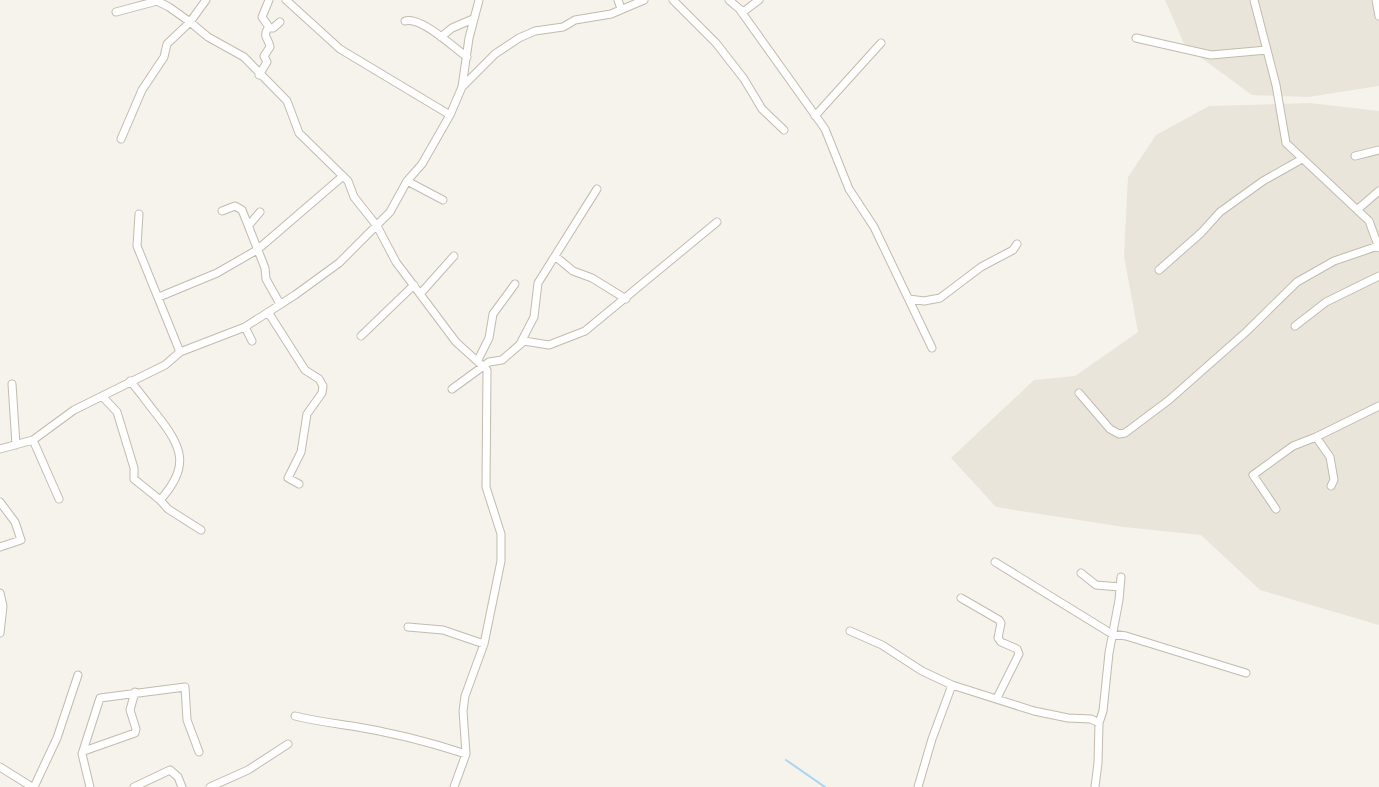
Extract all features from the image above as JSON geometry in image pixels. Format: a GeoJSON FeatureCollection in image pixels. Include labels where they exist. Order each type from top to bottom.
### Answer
{"type":"FeatureCollection","features":[{"type":"Feature","properties":{"kind":"street"},"geometry":{"type":"LineString","coordinates":[[121,139],[139,96],[164,57],[167,44],[190,22],[206,0]]}},
{"type":"Feature","properties":{"kind":"street"},"geometry":{"type":"LineString","coordinates":[[268,0],[262,17],[268,27]]}},
{"type":"Feature","properties":{"kind":"street"},"geometry":{"type":"LineString","coordinates":[[286,0],[340,49],[450,115]]}},
{"type":"Feature","properties":{"kind":"street"},"geometry":{"type":"LineString","coordinates":[[0,449],[33,440],[74,410],[165,365],[180,352],[244,327],[339,263],[390,212],[407,181],[422,164],[450,115],[462,88],[473,19],[479,0]]}},
{"type":"Feature","properties":{"kind":"street"},"geometry":{"type":"LineString","coordinates":[[618,0],[621,10]]}},
{"type":"Feature","properties":{"kind":"street"},"geometry":{"type":"LineString","coordinates":[[462,88],[495,54],[519,38],[535,31],[563,27],[575,20],[611,14],[644,0]]}},
{"type":"Feature","properties":{"kind":"street"},"geometry":{"type":"LineString","coordinates":[[673,0],[716,43],[744,79],[762,109],[784,130]]}},
{"type":"Feature","properties":{"kind":"street"},"geometry":{"type":"LineString","coordinates":[[729,0],[740,10],[825,129],[849,189],[874,227],[932,348]]}},
{"type":"Feature","properties":{"kind":"street"},"geometry":{"type":"LineString","coordinates":[[740,10],[747,10],[759,0]]}},
{"type":"Feature","properties":{"kind":"street"},"geometry":{"type":"LineString","coordinates":[[1079,393],[1110,429],[1119,434],[1125,432],[1174,396],[1246,332],[1297,282],[1334,261],[1379,247],[1369,221],[1286,143],[1276,85],[1254,0]]}},
{"type":"Feature","properties":{"kind":"street"},"geometry":{"type":"LineString","coordinates":[[1376,0],[1379,16]]}},
{"type":"Feature","properties":{"kind":"street"},"geometry":{"type":"LineString","coordinates":[[116,12],[157,1],[190,22],[208,38],[244,58],[287,101],[300,133],[348,181],[361,207],[377,226],[396,262],[456,342],[487,370],[486,487],[501,540],[501,561],[484,644],[465,696],[463,711],[466,754],[454,787]]}},
{"type":"Feature","properties":{"kind":"street"},"geometry":{"type":"LineString","coordinates":[[440,37],[452,28],[473,19]]}},
{"type":"Feature","properties":{"kind":"street"},"geometry":{"type":"LineString","coordinates":[[405,21],[417,22],[468,57]]}},
{"type":"Feature","properties":{"kind":"street"},"geometry":{"type":"LineString","coordinates":[[268,27],[273,28],[280,22]]}},
{"type":"Feature","properties":{"kind":"street"},"geometry":{"type":"LineString","coordinates":[[259,75],[267,62],[264,56],[270,47],[264,38],[268,27]]}},
{"type":"Feature","properties":{"kind":"street"},"geometry":{"type":"LineString","coordinates":[[1136,38],[1211,55],[1267,50]]}},
{"type":"Feature","properties":{"kind":"street"},"geometry":{"type":"LineString","coordinates":[[815,116],[881,43]]}},
{"type":"Feature","properties":{"kind":"street"},"geometry":{"type":"LineString","coordinates":[[1355,156],[1379,150]]}},
{"type":"Feature","properties":{"kind":"street"},"geometry":{"type":"LineString","coordinates":[[1159,270],[1201,233],[1220,212],[1263,181],[1302,159]]}},
{"type":"Feature","properties":{"kind":"street"},"geometry":{"type":"LineString","coordinates":[[159,296],[217,273],[257,250],[343,176]]}},
{"type":"Feature","properties":{"kind":"street"},"geometry":{"type":"LineString","coordinates":[[407,181],[443,200]]}},
{"type":"Feature","properties":{"kind":"street"},"geometry":{"type":"LineString","coordinates":[[520,344],[534,317],[538,283],[597,189]]}},
{"type":"Feature","properties":{"kind":"street"},"geometry":{"type":"LineString","coordinates":[[1358,210],[1379,191]]}},
{"type":"Feature","properties":{"kind":"street"},"geometry":{"type":"LineString","coordinates":[[222,211],[236,206],[242,210],[249,225],[266,279],[280,304]]}},
{"type":"Feature","properties":{"kind":"street"},"geometry":{"type":"LineString","coordinates":[[249,225],[260,212]]}},
{"type":"Feature","properties":{"kind":"street"},"geometry":{"type":"LineString","coordinates":[[139,214],[137,246],[159,296],[180,352]]}},
{"type":"Feature","properties":{"kind":"street"},"geometry":{"type":"LineString","coordinates":[[452,389],[489,362],[502,360],[524,341],[549,345],[585,332],[716,222]]}},
{"type":"Feature","properties":{"kind":"street"},"geometry":{"type":"LineString","coordinates":[[909,299],[924,301],[940,298],[981,267],[1012,250],[1017,244]]}},
{"type":"Feature","properties":{"kind":"street"},"geometry":{"type":"LineString","coordinates":[[421,293],[454,256]]}},
{"type":"Feature","properties":{"kind":"street"},"geometry":{"type":"LineString","coordinates":[[555,256],[573,271],[592,278],[626,299]]}},
{"type":"Feature","properties":{"kind":"street"},"geometry":{"type":"LineString","coordinates":[[1295,326],[1326,302],[1379,276]]}},
{"type":"Feature","properties":{"kind":"street"},"geometry":{"type":"LineString","coordinates":[[361,336],[414,284]]}},
{"type":"Feature","properties":{"kind":"street"},"geometry":{"type":"LineString","coordinates":[[478,360],[489,338],[493,314],[515,284]]}},
{"type":"Feature","properties":{"kind":"street"},"geometry":{"type":"LineString","coordinates":[[268,312],[305,370],[319,379],[324,386],[322,393],[307,414],[301,452],[288,478],[299,484]]}},
{"type":"Feature","properties":{"kind":"street"},"geometry":{"type":"LineString","coordinates":[[244,327],[252,341]]}},
{"type":"Feature","properties":{"kind":"street"},"geometry":{"type":"LineString","coordinates":[[130,381],[173,436],[180,449],[178,469],[170,490],[160,500]]}},
{"type":"Feature","properties":{"kind":"street"},"geometry":{"type":"LineString","coordinates":[[12,384],[16,445]]}},
{"type":"Feature","properties":{"kind":"street"},"geometry":{"type":"LineString","coordinates":[[102,396],[116,412],[134,468],[134,479],[168,509],[201,530]]}},
{"type":"Feature","properties":{"kind":"street"},"geometry":{"type":"LineString","coordinates":[[1276,509],[1258,484],[1253,475],[1255,472],[1293,446],[1316,437],[1379,406]]}},
{"type":"Feature","properties":{"kind":"street"},"geometry":{"type":"LineString","coordinates":[[1316,437],[1330,457],[1334,480],[1331,486]]}},
{"type":"Feature","properties":{"kind":"street"},"geometry":{"type":"LineString","coordinates":[[33,440],[59,499]]}},
{"type":"Feature","properties":{"kind":"street"},"geometry":{"type":"LineString","coordinates":[[0,502],[15,522],[21,540],[0,547]]}},
{"type":"Feature","properties":{"kind":"street"},"geometry":{"type":"LineString","coordinates":[[995,562],[1112,634],[1145,641],[1246,673]]}},
{"type":"Feature","properties":{"kind":"street"},"geometry":{"type":"LineString","coordinates":[[1081,572],[1096,585],[1120,587]]}},
{"type":"Feature","properties":{"kind":"street"},"geometry":{"type":"LineString","coordinates":[[1095,787],[1098,764],[1099,723],[1103,712],[1104,687],[1121,577]]}},
{"type":"Feature","properties":{"kind":"street"},"geometry":{"type":"LineString","coordinates":[[0,593],[3,606],[0,633]]}},
{"type":"Feature","properties":{"kind":"street"},"geometry":{"type":"LineString","coordinates":[[961,598],[999,620],[1001,623],[998,638],[1001,642],[1017,649],[1019,654],[997,698]]}},
{"type":"Feature","properties":{"kind":"street"},"geometry":{"type":"LineString","coordinates":[[408,627],[443,630],[484,644]]}},
{"type":"Feature","properties":{"kind":"street"},"geometry":{"type":"LineString","coordinates":[[850,632],[882,645],[922,671],[952,685],[1034,711],[1068,718],[1090,719],[1099,723]]}},
{"type":"Feature","properties":{"kind":"street"},"geometry":{"type":"LineString","coordinates":[[0,767],[33,787],[58,738],[78,675]]}},
{"type":"Feature","properties":{"kind":"street"},"geometry":{"type":"LineString","coordinates":[[918,787],[932,739],[952,685]]}},
{"type":"Feature","properties":{"kind":"street"},"geometry":{"type":"LineString","coordinates":[[90,787],[82,757],[100,698],[134,692],[185,687],[187,720],[199,752]]}},
{"type":"Feature","properties":{"kind":"street"},"geometry":{"type":"LineString","coordinates":[[84,751],[135,733],[136,729],[130,710],[134,692]]}},
{"type":"Feature","properties":{"kind":"street"},"geometry":{"type":"LineString","coordinates":[[295,716],[325,724],[352,726],[438,745],[466,754]]}},
{"type":"Feature","properties":{"kind":"street"},"geometry":{"type":"LineString","coordinates":[[210,787],[236,776],[288,744]]}},
{"type":"Feature","properties":{"kind":"street"},"geometry":{"type":"LineString","coordinates":[[134,787],[170,770],[178,777],[182,787]]}},
{"type":"Feature","properties":{"kind":"shaded area"},"geometry":{"type":"Polygon","coordinates":[[[1165,0],[1379,0],[1379,86],[1308,97],[1252,95],[1185,46],[1165,0]]]}},
{"type":"Feature","properties":{"kind":"shaded area"},"geometry":{"type":"Polygon","coordinates":[[[1310,103],[1379,111],[1379,625],[1260,590],[1201,535],[1124,527],[996,507],[951,458],[1034,380],[1075,376],[1138,332],[1124,256],[1128,177],[1156,135],[1209,106],[1310,103]]]}},
{"type":"Feature","properties":{"kind":"waterway"},"geometry":{"type":"LineString","coordinates":[[786,760],[825,787]]}}]}
